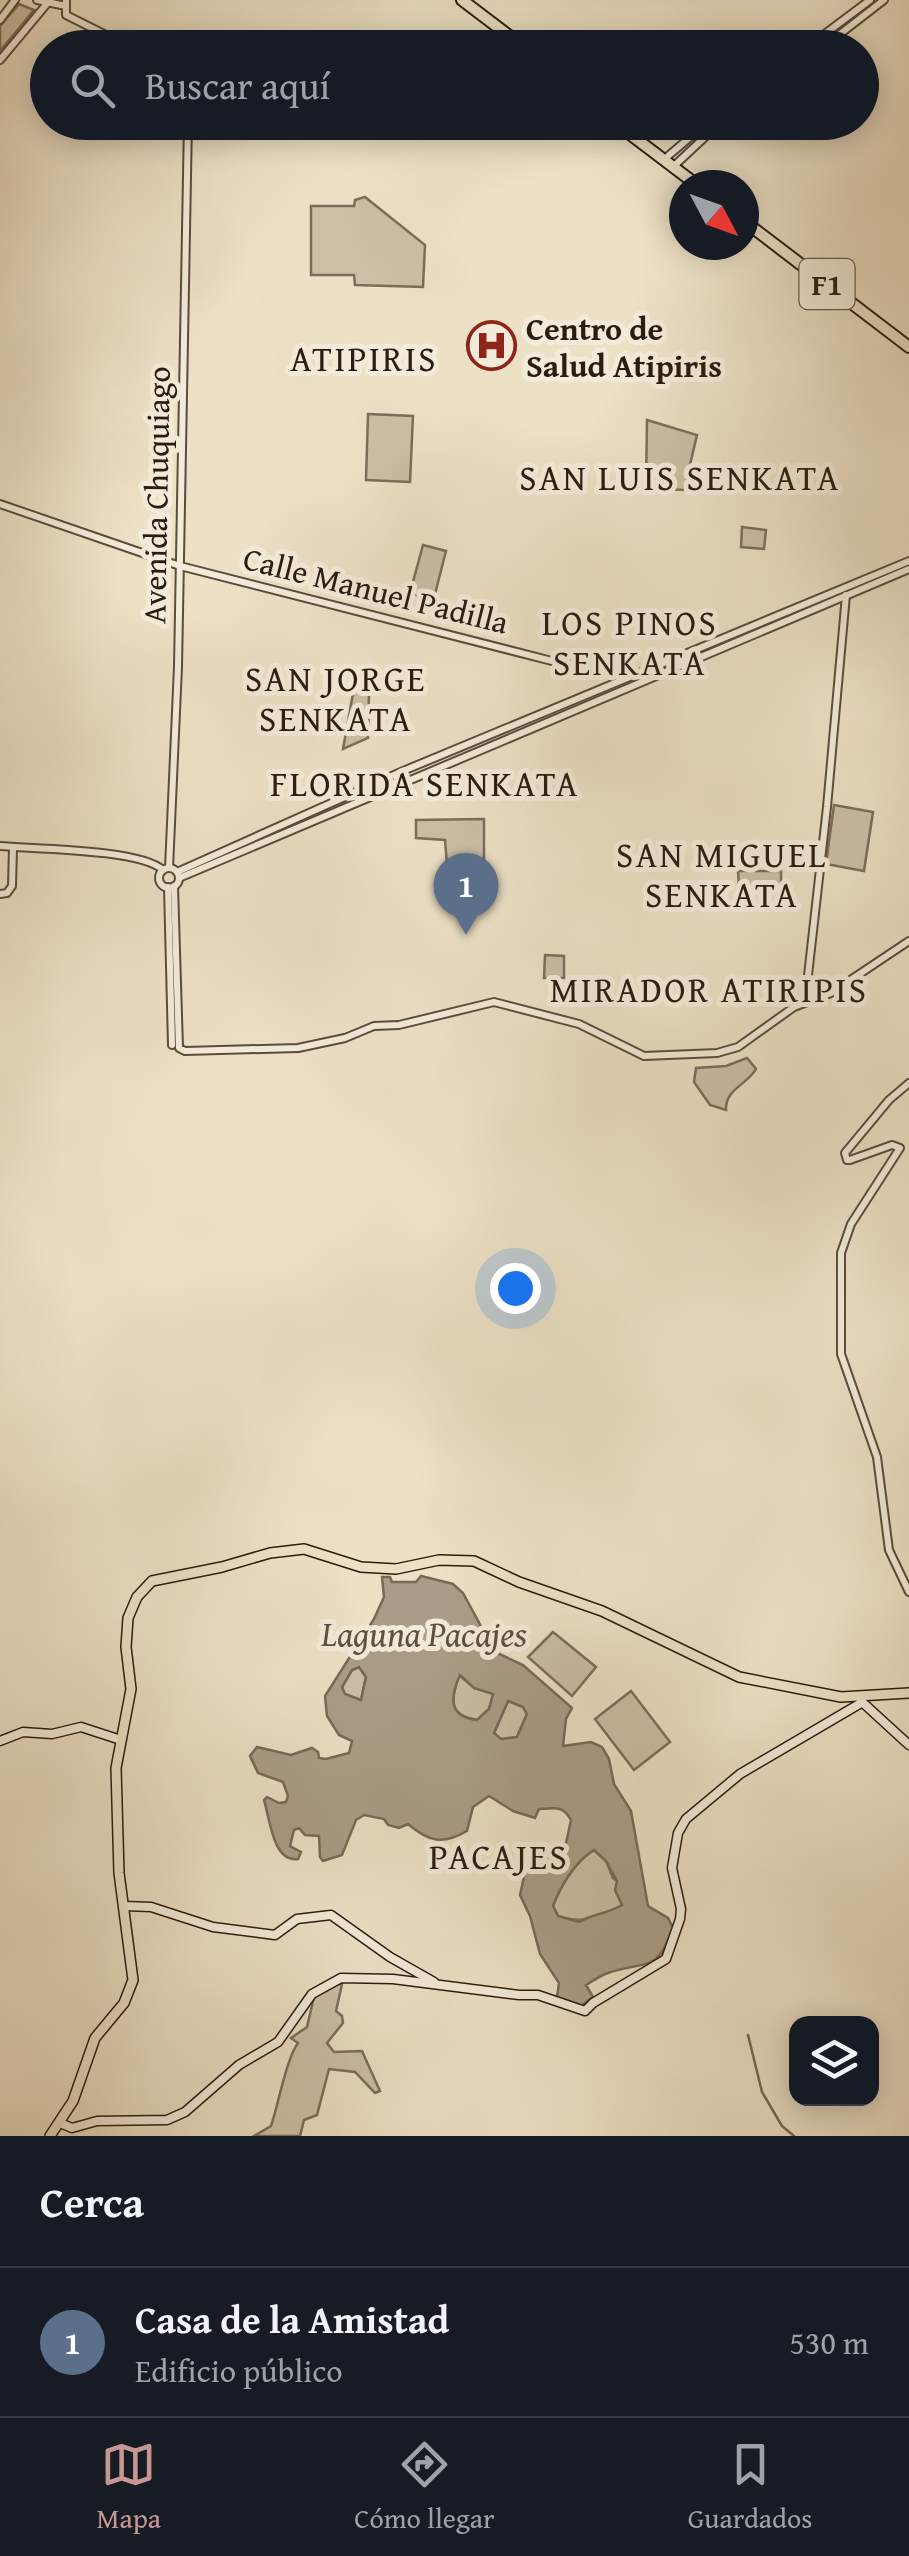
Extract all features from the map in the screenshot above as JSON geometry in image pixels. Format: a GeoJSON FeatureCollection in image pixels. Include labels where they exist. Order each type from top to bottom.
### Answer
{"type":"FeatureCollection","features":[{"type":"Feature","properties":{"kind":"highway"},"geometry":{"type":"LineString","coordinates":[[453,0],[492,30]]}},
{"type":"Feature","properties":{"kind":"highway"},"geometry":{"type":"LineString","coordinates":[[462,0],[501,30]]}},
{"type":"Feature","properties":{"kind":"highway"},"geometry":{"type":"LineString","coordinates":[[641,140],[686,170]]}},
{"type":"Feature","properties":{"kind":"highway"},"geometry":{"type":"LineString","coordinates":[[647,140],[682,170]]}},
{"type":"Feature","properties":{"kind":"highway","name":"F1"},"geometry":{"type":"LineString","coordinates":[[759,224],[909,338]]}},
{"type":"Feature","properties":{"kind":"highway","name":"F1"},"geometry":{"type":"LineString","coordinates":[[759,232],[909,346]]}},
{"type":"Feature","properties":{"kind":"main road"},"geometry":{"type":"LineString","coordinates":[[50,2136],[72,2101],[95,2038],[131,1988],[134,1968],[124,1906],[115,1792],[131,1689],[126,1647],[128,1618],[152,1581],[222,1568],[270,1552],[304,1549],[361,1567],[396,1569],[439,1560],[474,1561],[519,1582],[615,1616],[739,1676],[861,1701],[909,1745]]}},
{"type":"Feature","properties":{"kind":"main road"},"geometry":{"type":"LineString","coordinates":[[60,2123],[72,2128],[97,2121],[167,2120],[185,2112],[239,2065],[278,2042],[312,1994],[341,1978],[437,1984],[519,1996],[538,1994],[585,2011],[666,1960],[680,1920],[672,1868],[678,1833],[686,1819],[740,1774],[861,1701],[908,1691]]}},
{"type":"Feature","properties":{"kind":"main road"},"geometry":{"type":"LineString","coordinates":[[0,1741],[24,1732],[52,1734],[81,1727],[121,1740]]}},
{"type":"Feature","properties":{"kind":"main road"},"geometry":{"type":"LineString","coordinates":[[124,1906],[151,1908],[213,1927],[275,1936],[296,1919],[331,1916],[437,1984]]}},
{"type":"Feature","properties":{"kind":"street"},"geometry":{"type":"LineString","coordinates":[[0,20],[15,0]]}},
{"type":"Feature","properties":{"kind":"street"},"geometry":{"type":"LineString","coordinates":[[37,0],[66,3],[66,15],[96,30]]}},
{"type":"Feature","properties":{"kind":"street"},"geometry":{"type":"LineString","coordinates":[[830,30],[870,0]]}},
{"type":"Feature","properties":{"kind":"street"},"geometry":{"type":"LineString","coordinates":[[845,30],[884,0]]}},
{"type":"Feature","properties":{"kind":"street"},"geometry":{"type":"LineString","coordinates":[[0,60],[48,2]]}},
{"type":"Feature","properties":{"kind":"street","name":"Avenida Chuquiago"},"geometry":{"type":"LineString","coordinates":[[188,140],[172,877],[176,1047],[298,1048],[345,1038],[374,1026],[410,1023],[494,1002],[571,1021],[644,1056],[717,1053],[738,1047],[776,1017],[805,1002]]}},
{"type":"Feature","properties":{"kind":"street"},"geometry":{"type":"LineString","coordinates":[[673,161],[695,140]]}},
{"type":"Feature","properties":{"kind":"street","name":"Calle Manuel Padilla"},"geometry":{"type":"LineString","coordinates":[[0,504],[180,566],[623,679]]}},
{"type":"Feature","properties":{"kind":"street"},"geometry":{"type":"LineString","coordinates":[[846,592],[909,561]]}},
{"type":"Feature","properties":{"kind":"street"},"geometry":{"type":"LineString","coordinates":[[0,846],[154,862],[172,877],[623,679],[909,569]]}},
{"type":"Feature","properties":{"kind":"street"},"geometry":{"type":"LineString","coordinates":[[846,592],[805,1002],[831,992],[909,941]]}},
{"type":"Feature","properties":{"kind":"street"},"geometry":{"type":"LineString","coordinates":[[0,894],[7,893],[12,886],[13,847]]}},
{"type":"Feature","properties":{"kind":"street"},"geometry":{"type":"LineString","coordinates":[[909,1083],[845,1153],[850,1160],[892,1145],[900,1148],[851,1224],[839,1262],[842,1362],[859,1399],[877,1458],[890,1550],[909,1592]]}},
{"type":"Feature","properties":{"kind":"shaded area"},"geometry":{"type":"Polygon","coordinates":[[[19,4],[34,10],[0,51],[0,26],[19,4]]]}},
{"type":"Feature","properties":{"kind":"shaded area"},"geometry":{"type":"Polygon","coordinates":[[[365,197],[425,245],[423,287],[355,285],[354,275],[311,275],[311,206],[354,206],[355,200],[365,197]]]}},
{"type":"Feature","properties":{"kind":"shaded area"},"geometry":{"type":"Polygon","coordinates":[[[368,414],[413,416],[410,482],[366,480],[368,414]]]}},
{"type":"Feature","properties":{"kind":"shaded area"},"geometry":{"type":"Polygon","coordinates":[[[647,420],[697,435],[684,490],[646,488],[647,420]]]}},
{"type":"Feature","properties":{"kind":"shaded area"},"geometry":{"type":"Polygon","coordinates":[[[742,527],[766,530],[764,549],[741,547],[742,527]]]}},
{"type":"Feature","properties":{"kind":"shaded area"},"geometry":{"type":"Polygon","coordinates":[[[423,545],[446,551],[434,598],[430,600],[410,593],[423,545]]]}},
{"type":"Feature","properties":{"kind":"shaded area"},"geometry":{"type":"Polygon","coordinates":[[[354,688],[369,693],[368,738],[343,749],[354,688]]]}},
{"type":"Feature","properties":{"kind":"shaded area"},"geometry":{"type":"Polygon","coordinates":[[[834,805],[873,812],[864,871],[826,864],[834,805]]]}},
{"type":"Feature","properties":{"kind":"shaded area"},"geometry":{"type":"Polygon","coordinates":[[[484,819],[484,865],[447,865],[445,840],[416,838],[416,820],[484,819]]]}},
{"type":"Feature","properties":{"kind":"shaded area"},"geometry":{"type":"Polygon","coordinates":[[[738,871],[781,871],[781,886],[739,888],[738,871]]]}},
{"type":"Feature","properties":{"kind":"shaded area"},"geometry":{"type":"Polygon","coordinates":[[[545,955],[564,956],[564,978],[544,978],[545,955]]]}},
{"type":"Feature","properties":{"kind":"shaded area"},"geometry":{"type":"Polygon","coordinates":[[[747,1058],[756,1069],[729,1097],[726,1110],[710,1105],[694,1082],[696,1068],[726,1066],[747,1058]]]}},
{"type":"Feature","properties":{"kind":"shaded area"},"geometry":{"type":"Polygon","coordinates":[[[553,1632],[596,1667],[572,1696],[528,1657],[553,1632]]]}},
{"type":"Feature","properties":{"kind":"shaded area"},"geometry":{"type":"Polygon","coordinates":[[[359,1667],[366,1677],[361,1700],[345,1695],[342,1687],[352,1670],[359,1667]]]}},
{"type":"Feature","properties":{"kind":"shaded area"},"geometry":{"type":"Polygon","coordinates":[[[459,1675],[474,1688],[494,1694],[489,1709],[477,1720],[460,1715],[454,1705],[459,1675]]]}},
{"type":"Feature","properties":{"kind":"shaded area"},"geometry":{"type":"Polygon","coordinates":[[[631,1691],[670,1742],[634,1770],[595,1719],[631,1691]]]}},
{"type":"Feature","properties":{"kind":"shaded area"},"geometry":{"type":"Polygon","coordinates":[[[508,1701],[523,1707],[527,1714],[517,1737],[501,1740],[494,1733],[508,1701]]]}},
{"type":"Feature","properties":{"kind":"shaded area"},"geometry":{"type":"Polygon","coordinates":[[[594,1850],[606,1861],[617,1881],[622,1905],[591,1918],[558,1916],[553,1906],[560,1890],[575,1867],[594,1850]]]}},
{"type":"Feature","properties":{"kind":"shaded area"},"geometry":{"type":"Polygon","coordinates":[[[342,1984],[336,2011],[343,2023],[327,2043],[334,2052],[362,2051],[380,2091],[375,2093],[355,2072],[329,2069],[317,2115],[304,2120],[300,2136],[254,2136],[271,2126],[286,2070],[298,2043],[291,2038],[307,2027],[314,1997],[342,1984]]]}},
{"type":"Feature","properties":{"kind":"water","name":"Laguna Pacajes"},"geometry":{"type":"Polygon","coordinates":[[[421,1576],[453,1584],[463,1593],[495,1652],[523,1665],[572,1708],[566,1719],[563,1746],[591,1742],[602,1747],[614,1784],[631,1811],[648,1906],[668,1918],[673,1928],[661,1953],[649,1963],[605,1974],[586,1985],[593,1997],[581,2006],[557,1997],[559,1983],[540,1954],[520,1895],[528,1858],[554,1852],[566,1843],[571,1820],[561,1809],[539,1809],[535,1818],[513,1811],[489,1796],[473,1807],[467,1831],[443,1840],[423,1835],[408,1824],[399,1828],[388,1825],[384,1819],[364,1815],[356,1820],[342,1855],[323,1861],[319,1836],[305,1835],[299,1828],[294,1830],[290,1846],[301,1852],[298,1859],[283,1854],[274,1838],[264,1800],[267,1797],[286,1802],[288,1796],[283,1782],[258,1773],[250,1756],[257,1747],[291,1755],[312,1748],[319,1758],[326,1759],[349,1753],[352,1741],[339,1735],[327,1716],[325,1696],[374,1619],[384,1597],[382,1577],[390,1577],[392,1582],[416,1582],[421,1576]],[[359,1667],[352,1670],[342,1687],[345,1694],[361,1700],[366,1677],[359,1667]],[[460,1675],[453,1698],[456,1710],[477,1720],[489,1709],[493,1694],[474,1688],[460,1675]],[[508,1701],[494,1733],[501,1739],[517,1737],[527,1714],[523,1707],[508,1701]],[[594,1850],[581,1860],[553,1906],[558,1916],[579,1922],[622,1905],[615,1890],[617,1881],[606,1861],[594,1850]]]}},
{"type":"Feature","properties":{"kind":"waterway"},"geometry":{"type":"LineString","coordinates":[[748,2035],[762,2092],[782,2126],[794,2136]]}},
{"type":"Feature","properties":{"kind":"place","name":"Centro de Salud Atipiris"},"geometry":{"type":"Point","coordinates":[491,346]}},
{"type":"Feature","properties":{"kind":"place","name":"Casa de la Amistad"},"geometry":{"type":"Point","coordinates":[466,935]}},
{"type":"Feature","properties":{"kind":"district","name":"ATIPIRIS"},"geometry":{"type":"Point","coordinates":[364,358]}},
{"type":"Feature","properties":{"kind":"district","name":"SAN LUIS SENKATA"},"geometry":{"type":"Point","coordinates":[680,477]}},
{"type":"Feature","properties":{"kind":"district","name":"LOS PINOS SENKATA"},"geometry":{"type":"Point","coordinates":[630,642]}},
{"type":"Feature","properties":{"kind":"district","name":"SAN JORGE SENKATA"},"geometry":{"type":"Point","coordinates":[336,698]}},
{"type":"Feature","properties":{"kind":"district","name":"FLORIDA SENKATA"},"geometry":{"type":"Point","coordinates":[425,783]}},
{"type":"Feature","properties":{"kind":"district","name":"SAN MIGUEL SENKATA"},"geometry":{"type":"Point","coordinates":[722,874]}},
{"type":"Feature","properties":{"kind":"district","name":"MIRADOR ATIRIPIS"},"geometry":{"type":"Point","coordinates":[709,989]}},
{"type":"Feature","properties":{"kind":"district","name":"PACAJES"},"geometry":{"type":"Point","coordinates":[499,1856]}}]}
